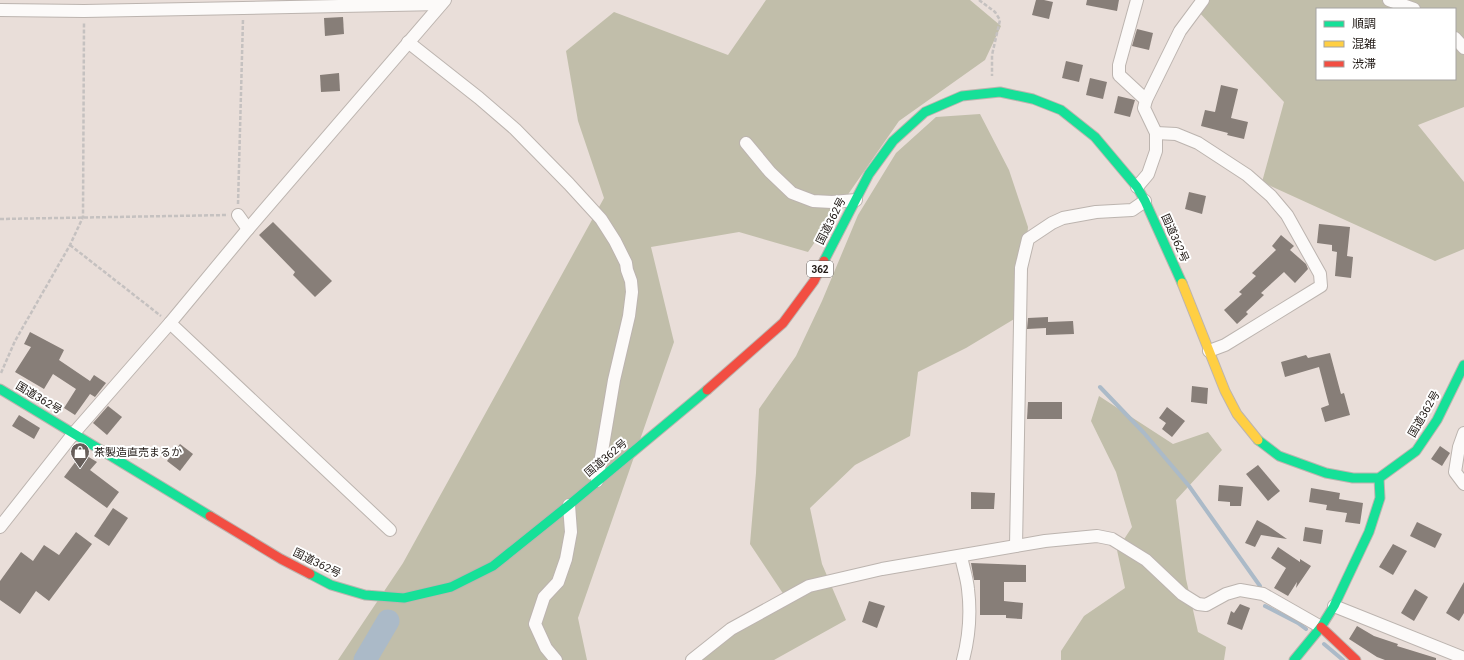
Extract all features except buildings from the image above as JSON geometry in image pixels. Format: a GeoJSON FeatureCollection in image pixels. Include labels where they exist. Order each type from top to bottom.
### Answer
{"type":"FeatureCollection","features":[{"type":"Feature","properties":{"kind":"main road","name":"国道362号"},"geometry":{"type":"LineString","coordinates":[[0,389],[281,559],[331,585],[365,595],[404,598],[451,587],[493,566],[597,482],[733,368],[783,323],[814,281],[869,174],[893,141],[925,112],[962,96],[1000,92],[1033,99],[1060,110],[1095,137],[1137,187],[1145,201],[1189,298],[1225,391],[1238,414],[1255,438],[1279,456],[1326,473],[1353,478],[1379,478],[1416,451],[1437,420],[1464,365]]}},
{"type":"Feature","properties":{"kind":"main road"},"geometry":{"type":"LineString","coordinates":[[1294,660],[1321,627],[1334,606],[1368,532],[1380,498],[1379,478]]}},
{"type":"Feature","properties":{"kind":"main road"},"geometry":{"type":"LineString","coordinates":[[1321,627],[1356,660]]}},
{"type":"Feature","properties":{"kind":"street"},"geometry":{"type":"LineString","coordinates":[[1137,0],[1118,65],[1119,75],[1146,100]]}},
{"type":"Feature","properties":{"kind":"street"},"geometry":{"type":"LineString","coordinates":[[1137,187],[1148,174],[1156,151],[1156,133],[1144,108],[1146,100],[1180,31],[1203,0]]}},
{"type":"Feature","properties":{"kind":"street"},"geometry":{"type":"LineString","coordinates":[[1389,0],[1411,8]]}},
{"type":"Feature","properties":{"kind":"street"},"geometry":{"type":"LineString","coordinates":[[0,10],[84,11],[443,2]]}},
{"type":"Feature","properties":{"kind":"street"},"geometry":{"type":"LineString","coordinates":[[0,527],[74,433],[170,323],[248,229],[443,2]]}},
{"type":"Feature","properties":{"kind":"street"},"geometry":{"type":"LineString","coordinates":[[1456,39],[1464,48]]}},
{"type":"Feature","properties":{"kind":"street"},"geometry":{"type":"LineString","coordinates":[[408,42],[515,128],[569,184],[600,219],[615,240],[626,263],[626,270],[631,281],[632,292],[629,316],[614,380],[597,482]]}},
{"type":"Feature","properties":{"kind":"street"},"geometry":{"type":"LineString","coordinates":[[1156,133],[1176,134],[1198,143],[1247,175],[1270,196],[1287,215],[1320,274],[1321,286],[1225,344],[1209,351]]}},
{"type":"Feature","properties":{"kind":"street"},"geometry":{"type":"LineString","coordinates":[[746,143],[770,172],[792,193],[813,201],[832,202],[856,200]]}},
{"type":"Feature","properties":{"kind":"street"},"geometry":{"type":"LineString","coordinates":[[1016,546],[1022,268],[1028,239],[1052,223],[1063,218],[1096,212],[1132,210],[1145,201]]}},
{"type":"Feature","properties":{"kind":"street"},"geometry":{"type":"LineString","coordinates":[[238,215],[248,229]]}},
{"type":"Feature","properties":{"kind":"street"},"geometry":{"type":"LineString","coordinates":[[170,323],[390,530]]}},
{"type":"Feature","properties":{"kind":"street"},"geometry":{"type":"LineString","coordinates":[[1464,433],[1459,447],[1455,472],[1464,484]]}},
{"type":"Feature","properties":{"kind":"street"},"geometry":{"type":"LineString","coordinates":[[556,660],[546,648],[535,624],[544,597],[558,582],[566,559],[571,532],[569,505]]}},
{"type":"Feature","properties":{"kind":"street"},"geometry":{"type":"LineString","coordinates":[[692,660],[732,629],[809,586],[882,569],[1016,546],[1089,536],[1112,538],[1146,560],[1182,594],[1198,604],[1206,605],[1226,594],[1240,590],[1263,594],[1321,627]]}},
{"type":"Feature","properties":{"kind":"street"},"geometry":{"type":"LineString","coordinates":[[961,556],[968,589],[969,626],[968,642],[963,660]]}},
{"type":"Feature","properties":{"kind":"street"},"geometry":{"type":"LineString","coordinates":[[1334,606],[1464,658]]}},
{"type":"Feature","properties":{"kind":"path"},"geometry":{"type":"LineString","coordinates":[[979,0],[995,12],[1000,20],[992,55],[992,93]]}},
{"type":"Feature","properties":{"kind":"path"},"geometry":{"type":"LineString","coordinates":[[0,219],[238,215],[243,8]]}},
{"type":"Feature","properties":{"kind":"path"},"geometry":{"type":"LineString","coordinates":[[0,376],[15,341],[70,245],[83,217],[84,11]]}},
{"type":"Feature","properties":{"kind":"path"},"geometry":{"type":"LineString","coordinates":[[70,245],[170,323]]}},
{"type":"Feature","properties":{"kind":"shaded area"},"geometry":{"type":"Polygon","coordinates":[[[766,0],[970,0],[1001,26],[985,60],[899,121],[808,252],[739,232],[651,247],[674,342],[578,618],[587,660],[338,660],[403,563],[604,198],[578,121],[566,51],[614,12],[728,55],[766,0]]]}},
{"type":"Feature","properties":{"kind":"shaded area"},"geometry":{"type":"Polygon","coordinates":[[[1204,0],[1464,0],[1464,107],[1418,125],[1464,182],[1464,249],[1435,261],[1262,182],[1284,102],[1196,9],[1204,0]]]}},
{"type":"Feature","properties":{"kind":"shaded area"},"geometry":{"type":"Polygon","coordinates":[[[980,114],[1009,170],[1028,227],[1021,315],[966,348],[918,372],[910,436],[855,465],[810,508],[822,564],[846,620],[774,660],[695,660],[786,598],[750,544],[756,473],[759,409],[796,356],[822,301],[858,215],[896,153],[936,117],[980,114]]]}},
{"type":"Feature","properties":{"kind":"shaded area"},"geometry":{"type":"Polygon","coordinates":[[[1099,396],[1173,444],[1208,432],[1222,450],[1176,500],[1186,579],[1198,632],[1226,647],[1224,660],[1061,660],[1061,651],[1084,616],[1125,588],[1117,550],[1132,527],[1116,472],[1091,421],[1099,396]]]}},
{"type":"Feature","properties":{"kind":"waterway"},"geometry":{"type":"LineString","coordinates":[[1100,387],[1144,433],[1189,486],[1260,586]]}},
{"type":"Feature","properties":{"kind":"waterway"},"geometry":{"type":"LineString","coordinates":[[1265,606],[1298,623],[1306,629]]}},
{"type":"Feature","properties":{"kind":"waterway"},"geometry":{"type":"LineString","coordinates":[[365,660],[388,621]]}},
{"type":"Feature","properties":{"kind":"waterway"},"geometry":{"type":"LineString","coordinates":[[1324,644],[1343,660]]}},
{"type":"Feature","properties":{"kind":"traffic: fast"},"geometry":{"type":"LineString","coordinates":[[824,261],[869,174],[893,141],[925,112],[962,96],[1000,92],[1033,99],[1061,110],[1095,137],[1137,187],[1145,201],[1182,283]]}},
{"type":"Feature","properties":{"kind":"traffic: fast"},"geometry":{"type":"LineString","coordinates":[[1258,440],[1279,456],[1326,473],[1353,478],[1379,478],[1416,451],[1437,420],[1464,365]]}},
{"type":"Feature","properties":{"kind":"traffic: fast"},"geometry":{"type":"LineString","coordinates":[[0,389],[210,516]]}},
{"type":"Feature","properties":{"kind":"traffic: fast"},"geometry":{"type":"LineString","coordinates":[[310,574],[331,585],[365,595],[404,598],[451,587],[493,566],[707,390]]}},
{"type":"Feature","properties":{"kind":"traffic: fast"},"geometry":{"type":"LineString","coordinates":[[1294,660],[1321,627],[1334,606],[1369,532],[1380,498],[1379,478]]}},
{"type":"Feature","properties":{"kind":"traffic: slow"},"geometry":{"type":"LineString","coordinates":[[1182,283],[1225,391],[1237,414],[1258,440]]}},
{"type":"Feature","properties":{"kind":"traffic: jam"},"geometry":{"type":"LineString","coordinates":[[707,390],[783,323],[814,281],[824,261]]}},
{"type":"Feature","properties":{"kind":"traffic: jam"},"geometry":{"type":"LineString","coordinates":[[210,516],[281,559],[310,574]]}},
{"type":"Feature","properties":{"kind":"traffic: jam"},"geometry":{"type":"LineString","coordinates":[[1321,627],[1356,660]]}},
{"type":"Feature","properties":{"kind":"place","name":"茶製造直売まるか"},"geometry":{"type":"Point","coordinates":[80,469]}}]}
